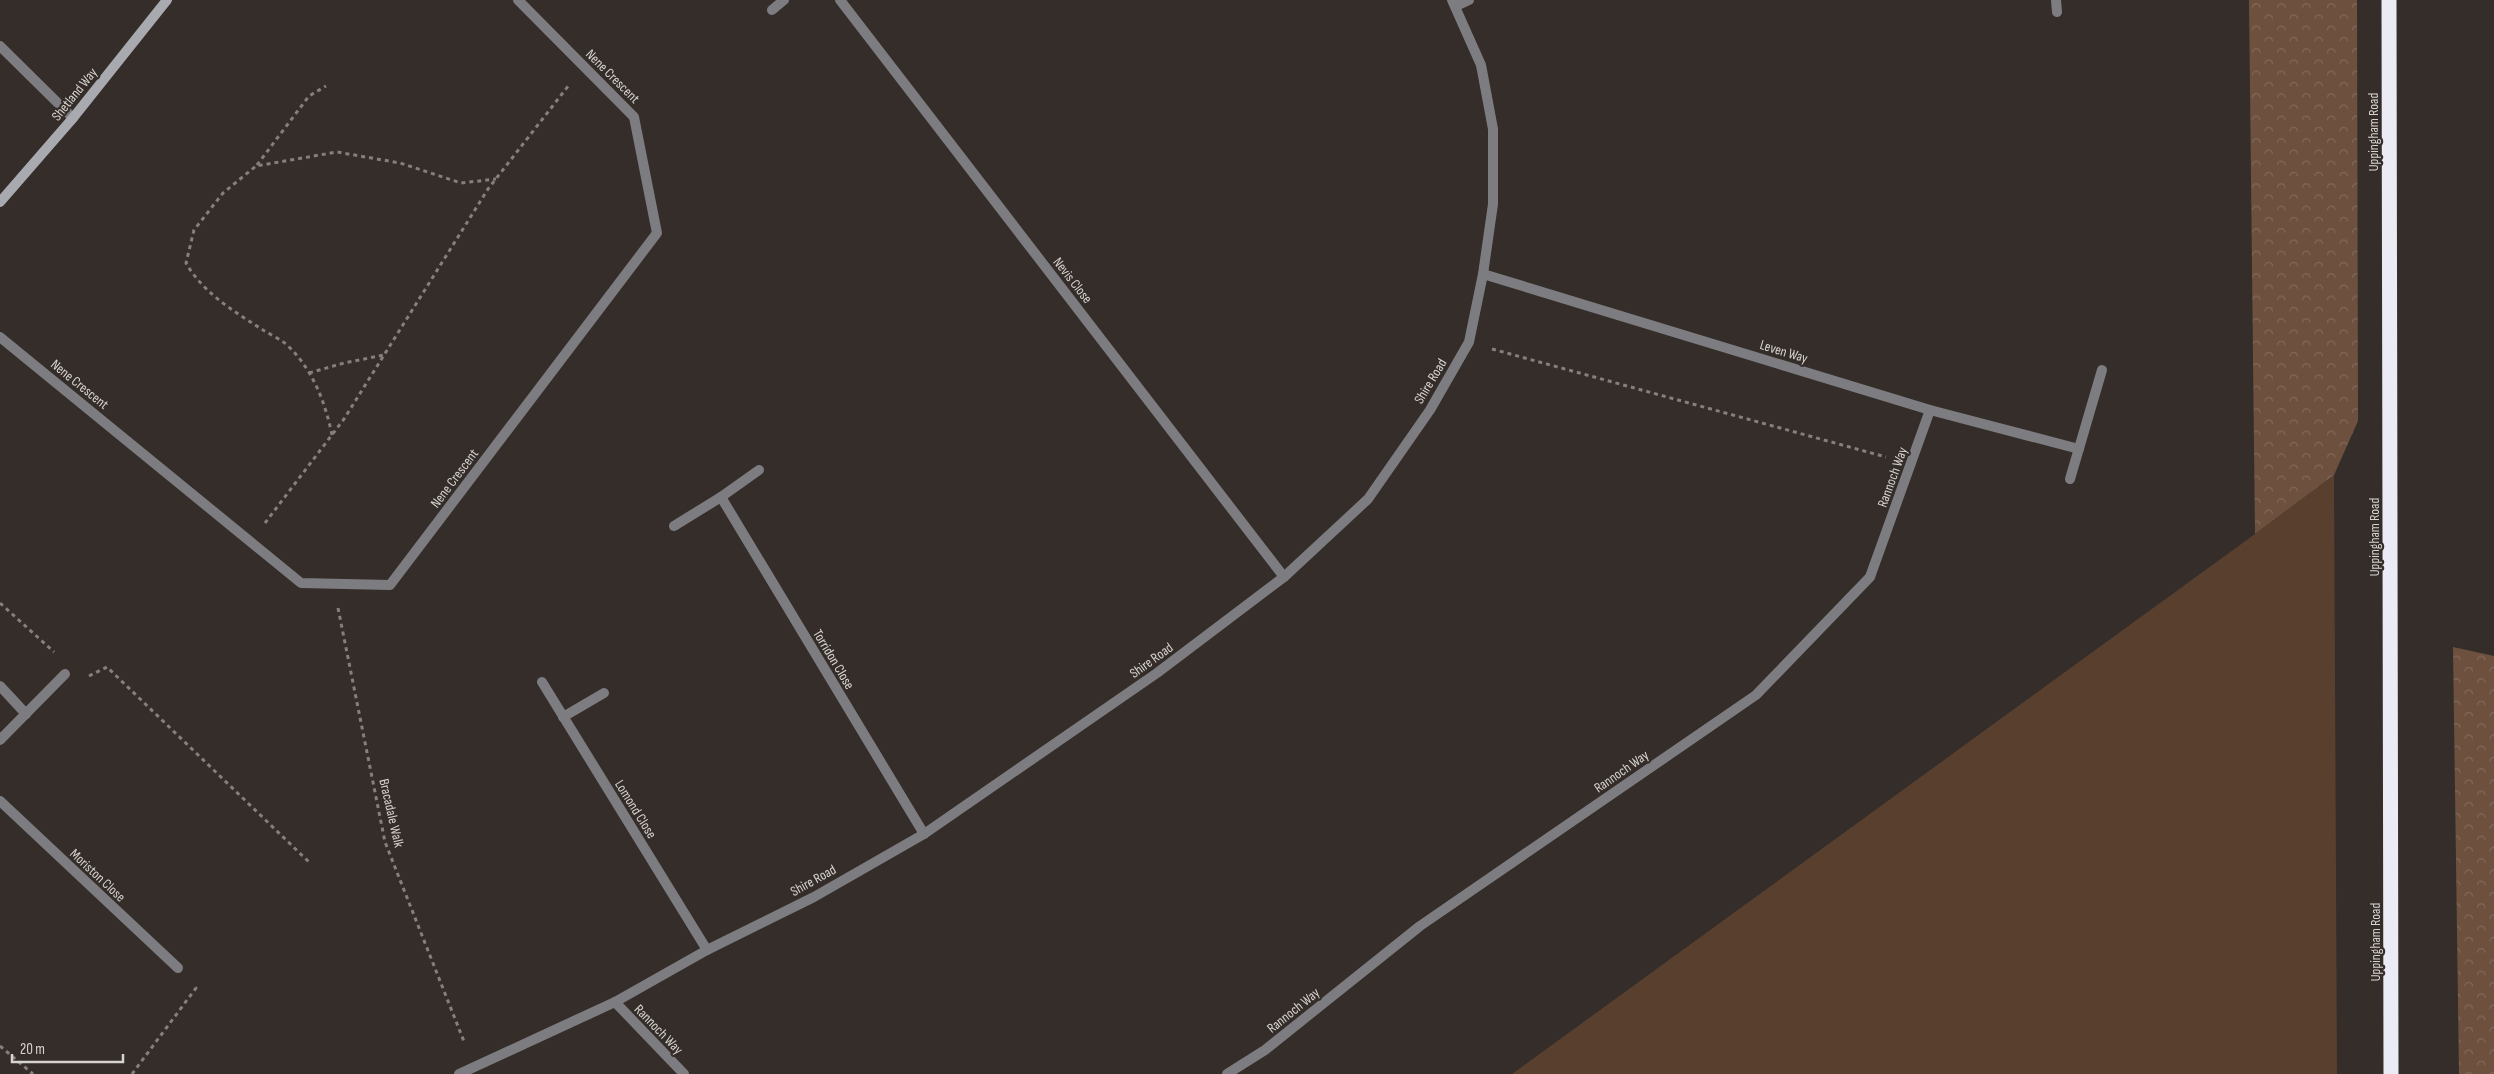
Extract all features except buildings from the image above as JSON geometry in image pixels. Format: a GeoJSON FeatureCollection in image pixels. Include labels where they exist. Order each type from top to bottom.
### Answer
{"type":"FeatureCollection","features":[{"type":"Feature","properties":{"kind":"highway","name":"Uppingham Road"},"geometry":{"type":"LineString","coordinates":[[2389,0],[2392,1074]]}},
{"type":"Feature","properties":{"kind":"street","name":"Shetland Way"},"geometry":{"type":"LineString","coordinates":[[0,202],[73,118],[167,0]]}},
{"type":"Feature","properties":{"kind":"street","name":"Nene Crescent"},"geometry":{"type":"LineString","coordinates":[[0,336],[301,583],[390,584],[657,233],[634,117],[518,0]]}},
{"type":"Feature","properties":{"kind":"street"},"geometry":{"type":"LineString","coordinates":[[772,10],[784,0]]}},
{"type":"Feature","properties":{"kind":"street","name":"Nevis Close"},"geometry":{"type":"LineString","coordinates":[[840,0],[1284,577]]}},
{"type":"Feature","properties":{"kind":"street"},"geometry":{"type":"LineString","coordinates":[[1454,3],[1470,0]]}},
{"type":"Feature","properties":{"kind":"street"},"geometry":{"type":"LineString","coordinates":[[2056,0],[2057,12]]}},
{"type":"Feature","properties":{"kind":"street","name":"Shire Road"},"geometry":{"type":"LineString","coordinates":[[459,1074],[615,1002],[707,950],[814,896],[924,834],[1157,673],[1284,577],[1368,499],[1430,410],[1469,342],[1483,274],[1494,204],[1493,129],[1481,65],[1454,3]]}},
{"type":"Feature","properties":{"kind":"street"},"geometry":{"type":"LineString","coordinates":[[0,46],[73,118]]}},
{"type":"Feature","properties":{"kind":"street","name":"Leven Way"},"geometry":{"type":"LineString","coordinates":[[1483,274],[1930,410],[2079,449]]}},
{"type":"Feature","properties":{"kind":"street"},"geometry":{"type":"LineString","coordinates":[[2070,479],[2102,370]]}},
{"type":"Feature","properties":{"kind":"street","name":"Rannoch Way"},"geometry":{"type":"LineString","coordinates":[[1228,1074],[1265,1050],[1420,926],[1756,695],[1870,577],[1930,410]]}},
{"type":"Feature","properties":{"kind":"street"},"geometry":{"type":"LineString","coordinates":[[674,526],[721,498],[759,470]]}},
{"type":"Feature","properties":{"kind":"street","name":"Torridon Close"},"geometry":{"type":"LineString","coordinates":[[721,498],[924,834]]}},
{"type":"Feature","properties":{"kind":"street"},"geometry":{"type":"LineString","coordinates":[[0,740],[65,674]]}},
{"type":"Feature","properties":{"kind":"street","name":"Lomond Close"},"geometry":{"type":"LineString","coordinates":[[542,682],[707,950]]}},
{"type":"Feature","properties":{"kind":"street"},"geometry":{"type":"LineString","coordinates":[[0,686],[26,714]]}},
{"type":"Feature","properties":{"kind":"street"},"geometry":{"type":"LineString","coordinates":[[563,717],[604,693]]}},
{"type":"Feature","properties":{"kind":"street","name":"Moriston Close"},"geometry":{"type":"LineString","coordinates":[[0,801],[178,968]]}},
{"type":"Feature","properties":{"kind":"street","name":"Rannoch Way"},"geometry":{"type":"LineString","coordinates":[[615,1002],[684,1074]]}},
{"type":"Feature","properties":{"kind":"path"},"geometry":{"type":"LineString","coordinates":[[251,541],[332,435],[496,179],[584,67]]}},
{"type":"Feature","properties":{"kind":"path"},"geometry":{"type":"LineString","coordinates":[[326,86],[309,96],[256,166],[223,193],[194,230],[186,263],[194,277],[226,306],[286,344],[309,373],[326,406],[332,435]]}},
{"type":"Feature","properties":{"kind":"path"},"geometry":{"type":"LineString","coordinates":[[256,166],[337,152],[400,163],[461,182],[496,179]]}},
{"type":"Feature","properties":{"kind":"path"},"geometry":{"type":"LineString","coordinates":[[1469,342],[1911,464]]}},
{"type":"Feature","properties":{"kind":"path"},"geometry":{"type":"LineString","coordinates":[[309,373],[344,363],[384,355]]}},
{"type":"Feature","properties":{"kind":"path","name":"Bracadale Walk"},"geometry":{"type":"LineString","coordinates":[[332,583],[385,842],[474,1066]]}},
{"type":"Feature","properties":{"kind":"path"},"geometry":{"type":"LineString","coordinates":[[0,603],[64,661],[65,674],[88,676],[107,667],[310,863]]}},
{"type":"Feature","properties":{"kind":"path"},"geometry":{"type":"LineString","coordinates":[[132,1074],[196,988],[178,968]]}},
{"type":"Feature","properties":{"kind":"path"},"geometry":{"type":"LineString","coordinates":[[0,1046],[33,1074]]}},
{"type":"Feature","properties":{"kind":"shaded area"},"geometry":{"type":"Polygon","coordinates":[[[2334,475],[2337,1074],[1512,1074],[2255,534],[2334,475]]]}},
{"type":"Feature","properties":{"kind":"green space"},"geometry":{"type":"Polygon","coordinates":[[[2249,0],[2357,0],[2358,421],[2334,475],[2255,534],[2249,0]]]}},
{"type":"Feature","properties":{"kind":"green space"},"geometry":{"type":"Polygon","coordinates":[[[2453,647],[2494,656],[2494,1074],[2459,1074],[2453,647]]]}}]}
